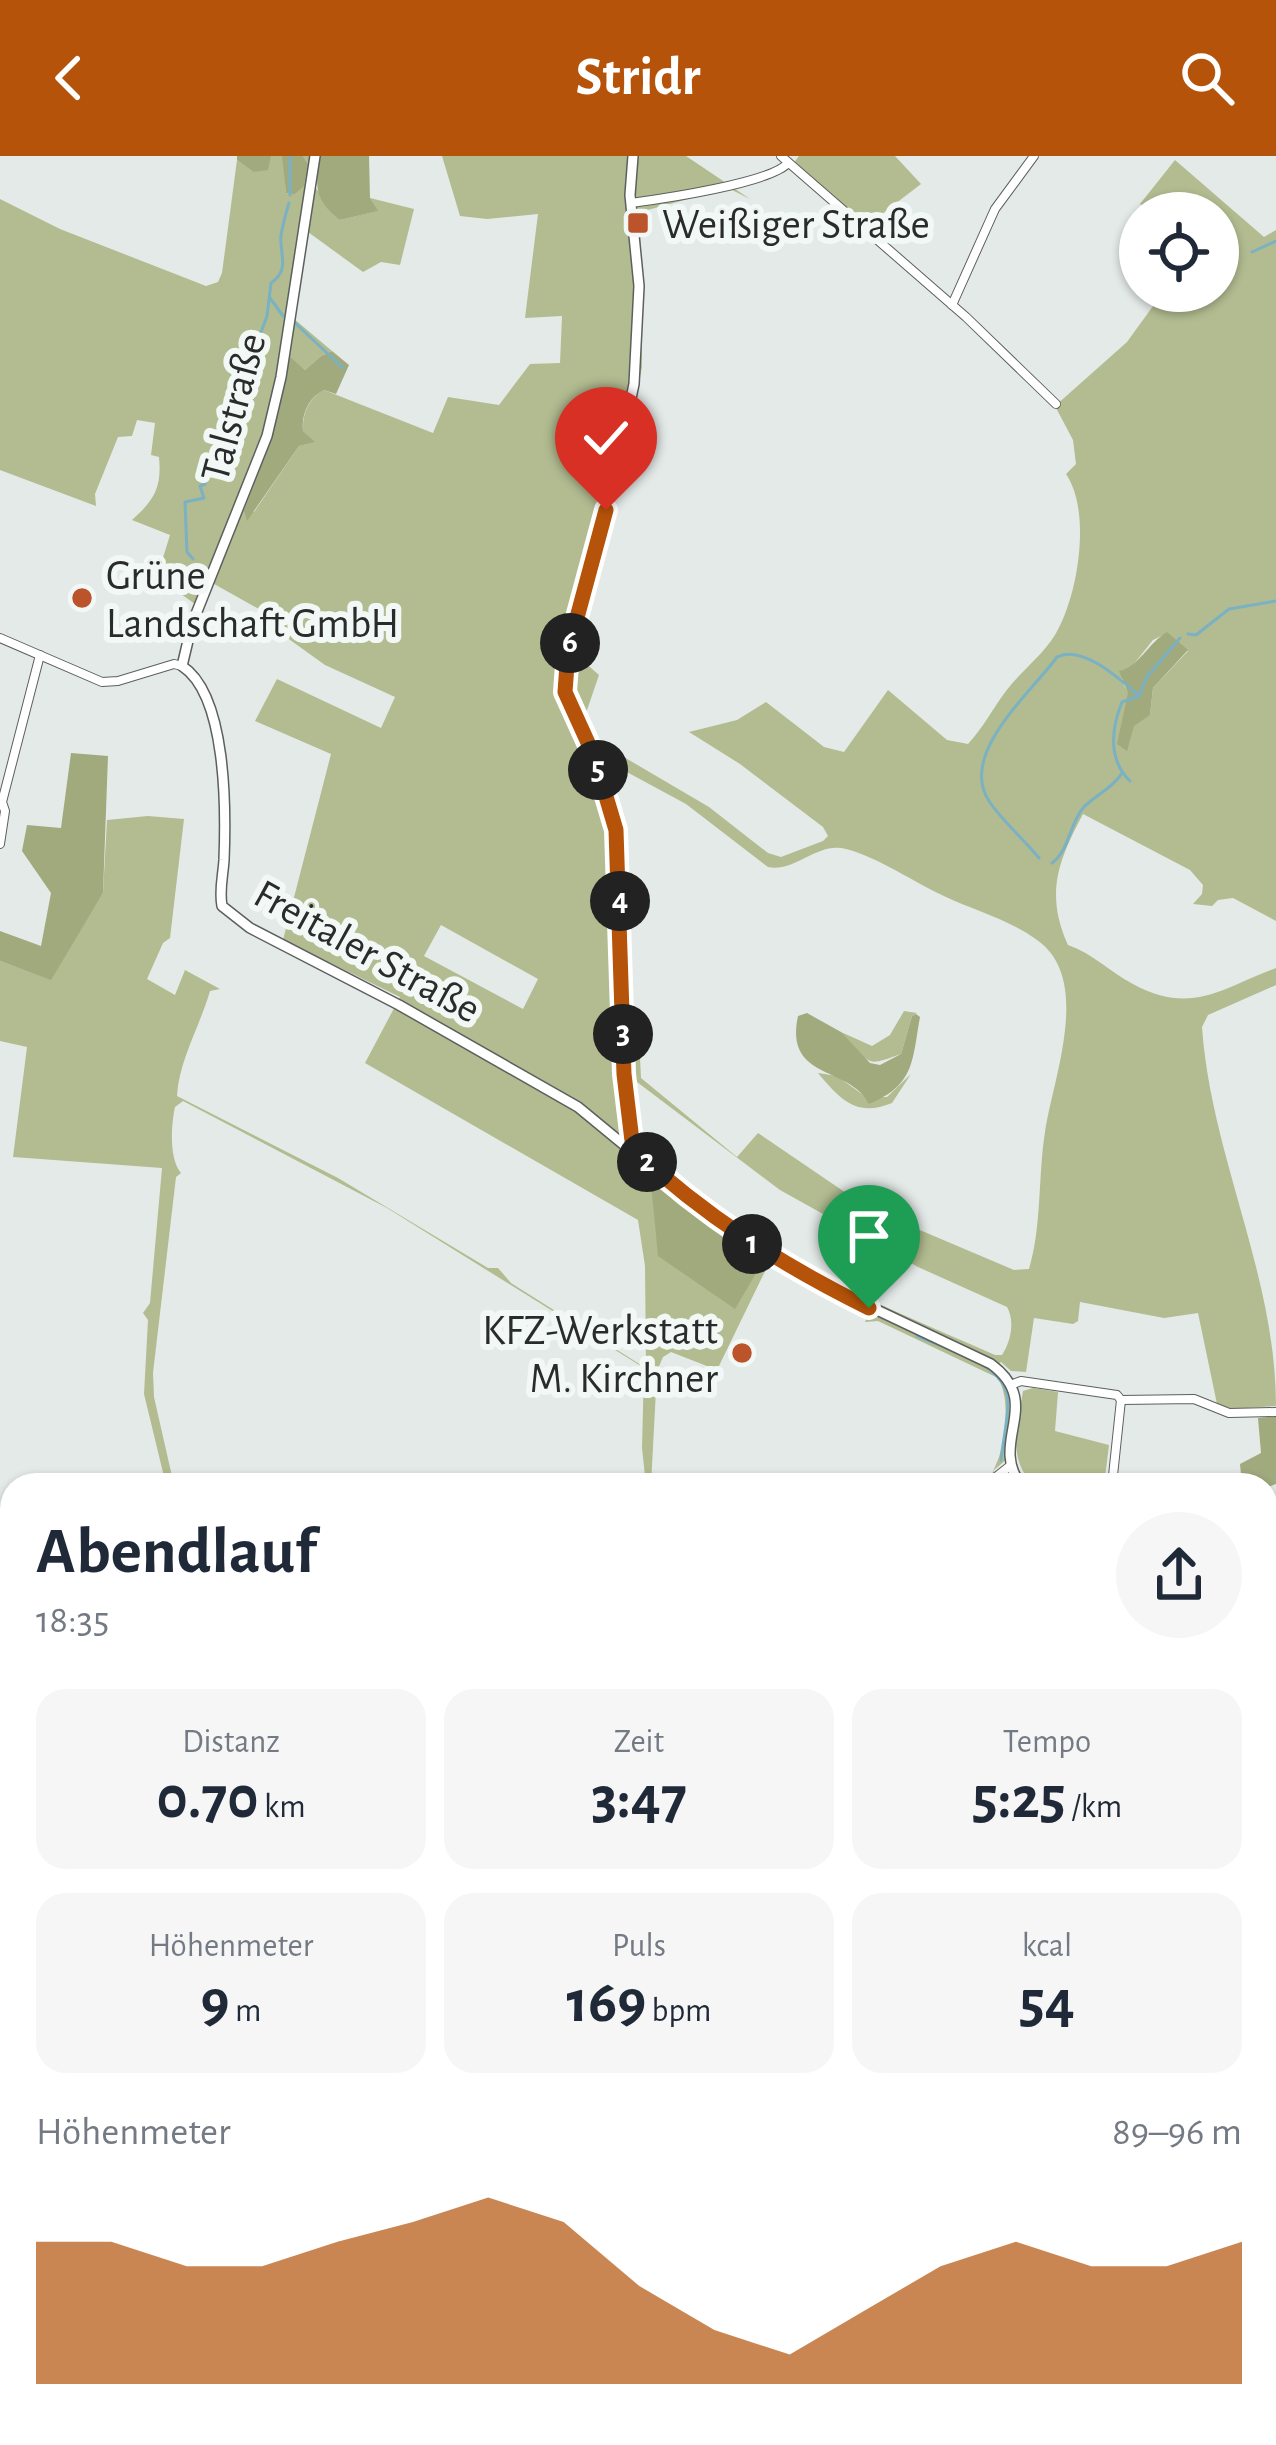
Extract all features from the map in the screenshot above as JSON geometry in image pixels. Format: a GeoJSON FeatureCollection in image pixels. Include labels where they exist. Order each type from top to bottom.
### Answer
{"type":"FeatureCollection","features":[{"type":"Feature","properties":{"kind":"street","name":"Talstraße"},"geometry":{"type":"LineString","coordinates":[[182,666],[192,624],[267,436],[281,377],[315,156]]}},
{"type":"Feature","properties":{"kind":"street"},"geometry":{"type":"LineString","coordinates":[[633,156],[631,203],[639,286],[634,384],[612,489],[568,651],[565,692],[594,756],[616,830],[624,1074],[633,1149]]}},
{"type":"Feature","properties":{"kind":"street"},"geometry":{"type":"LineString","coordinates":[[952,304],[995,209],[1034,156]]}},
{"type":"Feature","properties":{"kind":"street"},"geometry":{"type":"LineString","coordinates":[[631,203],[756,178],[782,170],[784,160],[952,304],[1056,404]]}},
{"type":"Feature","properties":{"kind":"street"},"geometry":{"type":"LineString","coordinates":[[0,638],[110,682],[182,666]]}},
{"type":"Feature","properties":{"kind":"street"},"geometry":{"type":"LineString","coordinates":[[0,844],[5,811],[1,802],[40,655]]}},
{"type":"Feature","properties":{"kind":"street","name":"Freitaler Straße"},"geometry":{"type":"LineString","coordinates":[[182,666],[203,688],[211,711],[225,801],[220,899],[226,912],[556,1093],[633,1149],[703,1210],[773,1257],[991,1364],[1013,1384]]}},
{"type":"Feature","properties":{"kind":"street"},"geometry":{"type":"LineString","coordinates":[[1014,1473],[1010,1466],[1016,1404],[1013,1384],[1022,1381],[1117,1395],[1121,1400],[1113,1473]]}},
{"type":"Feature","properties":{"kind":"street"},"geometry":{"type":"LineString","coordinates":[[1121,1400],[1194,1399],[1229,1413],[1276,1412]]}},
{"type":"Feature","properties":{"kind":"street"},"geometry":{"type":"LineString","coordinates":[[1001,1473],[1010,1466]]}},
{"type":"Feature","properties":{"kind":"green space"},"geometry":{"type":"Polygon","coordinates":[[[237,156],[271,156],[268,170],[254,172],[237,156]]]}},
{"type":"Feature","properties":{"kind":"green space"},"geometry":{"type":"Polygon","coordinates":[[[271,156],[283,156],[286,193],[294,195],[304,185],[308,164],[303,156],[320,156],[315,187],[340,220],[377,211],[370,198],[414,209],[400,265],[381,262],[363,272],[308,232],[293,318],[332,351],[305,370],[289,357],[272,437],[244,509],[254,512],[299,446],[314,442],[303,431],[304,418],[310,402],[324,390],[433,433],[448,397],[499,405],[530,364],[560,363],[562,316],[525,318],[538,214],[487,219],[460,216],[442,156],[686,156],[750,199],[732,190],[718,191],[640,212],[642,367],[618,489],[576,647],[582,660],[599,675],[585,716],[600,743],[709,807],[768,853],[781,857],[823,841],[828,836],[823,827],[689,732],[737,720],[766,702],[824,747],[844,752],[888,690],[947,740],[968,744],[1006,691],[1050,643],[1070,599],[1080,532],[1074,490],[1066,474],[1076,464],[1073,440],[1055,406],[1127,342],[1149,312],[1239,312],[1239,215],[1264,237],[1276,230],[1276,921],[1233,898],[1212,906],[1193,904],[1203,885],[1190,870],[1083,814],[1061,863],[1056,894],[1068,945],[1154,993],[1173,998],[1206,996],[1276,968],[1276,985],[1208,1015],[1202,1027],[1217,1122],[1266,1310],[1276,1406],[1233,1409],[1217,1404],[1198,1313],[1164,1318],[1080,1302],[1078,1321],[1073,1324],[1034,1318],[1026,1372],[1011,1371],[1001,1362],[994,1369],[1006,1390],[1009,1423],[1007,1459],[992,1473],[1005,1428],[998,1378],[878,1321],[865,1322],[869,1312],[770,1261],[717,1370],[671,1352],[663,1357],[657,1371],[652,1473],[645,1473],[644,1368],[387,1208],[183,1101],[175,1107],[173,1123],[173,1151],[181,1173],[176,1177],[153,1373],[171,1473],[163,1473],[144,1394],[148,1320],[143,1313],[150,1303],[162,1168],[13,1157],[27,1047],[0,1041],[0,961],[50,979],[103,893],[107,820],[184,819],[170,938],[163,943],[147,979],[175,995],[185,970],[220,989],[210,991],[177,1096],[338,1178],[488,1268],[498,1268],[511,1283],[641,1365],[646,1362],[645,1266],[638,1220],[365,1063],[400,997],[283,940],[331,754],[255,721],[277,679],[381,728],[395,697],[325,665],[272,627],[273,617],[207,580],[195,604],[157,577],[170,535],[132,520],[158,485],[159,457],[151,455],[155,423],[137,420],[132,436],[118,437],[95,494],[96,506],[0,470],[0,199],[60,229],[206,286],[218,282],[237,160],[255,172],[271,156]],[[1167,633],[1153,640],[1121,680],[1128,692],[1133,725],[1150,715],[1153,688],[1188,651],[1167,633]],[[612,764],[606,769],[621,834],[627,1025],[639,1037],[641,1078],[737,1157],[758,1133],[852,1197],[881,1197],[908,1225],[1014,1270],[1029,1269],[1045,1132],[1065,1030],[1063,979],[1054,957],[1016,927],[846,849],[826,849],[787,866],[768,867],[686,804],[612,764]],[[441,925],[424,956],[523,1009],[538,979],[441,925]],[[633,1079],[637,1119],[648,1148],[717,1211],[831,1281],[1002,1355],[1011,1331],[1007,1307],[918,1267],[780,1190],[633,1079]]]}},
{"type":"Feature","properties":{"kind":"green space"},"geometry":{"type":"Polygon","coordinates":[[[282,156],[303,156],[308,164],[304,186],[294,195],[286,193],[282,156]]]}},
{"type":"Feature","properties":{"kind":"green space"},"geometry":{"type":"Polygon","coordinates":[[[320,156],[369,156],[370,198],[378,211],[340,220],[331,212],[318,192],[320,156]]]}},
{"type":"Feature","properties":{"kind":"green space"},"geometry":{"type":"Polygon","coordinates":[[[799,156],[895,156],[921,184],[865,227],[793,164],[799,156]]]}},
{"type":"Feature","properties":{"kind":"green space"},"geometry":{"type":"Polygon","coordinates":[[[1175,160],[1212,192],[1150,192],[1175,160]]]}},
{"type":"Feature","properties":{"kind":"green space"},"geometry":{"type":"Polygon","coordinates":[[[332,351],[349,365],[336,394],[324,390],[307,407],[303,431],[315,442],[299,446],[247,521],[244,510],[272,437],[289,356],[305,370],[332,351]]]}},
{"type":"Feature","properties":{"kind":"green space"},"geometry":{"type":"Polygon","coordinates":[[[1167,632],[1188,650],[1153,688],[1150,715],[1134,726],[1127,751],[1117,744],[1128,693],[1119,671],[1167,632]]]}},
{"type":"Feature","properties":{"kind":"green space"},"geometry":{"type":"Polygon","coordinates":[[[71,753],[108,756],[103,893],[51,980],[0,961],[0,931],[41,946],[51,893],[22,851],[27,825],[61,828],[71,753]]]}},
{"type":"Feature","properties":{"kind":"green space"},"geometry":{"type":"Polygon","coordinates":[[[904,1011],[917,1013],[901,1054],[889,1058],[869,1060],[841,1032],[872,1046],[890,1035],[904,1011]]]}},
{"type":"Feature","properties":{"kind":"green space"},"geometry":{"type":"Polygon","coordinates":[[[807,1013],[841,1032],[870,1063],[880,1065],[901,1054],[916,1014],[920,1017],[915,1046],[903,1080],[869,1104],[860,1092],[800,1052],[798,1016],[807,1013]]]}},
{"type":"Feature","properties":{"kind":"green space"},"geometry":{"type":"Polygon","coordinates":[[[818,1073],[837,1076],[866,1097],[887,1097],[911,1074],[892,1103],[868,1108],[842,1098],[818,1073]]]}},
{"type":"Feature","properties":{"kind":"green space"},"geometry":{"type":"Polygon","coordinates":[[[651,1183],[762,1263],[735,1309],[658,1256],[651,1183]]]}},
{"type":"Feature","properties":{"kind":"green space"},"geometry":{"type":"Polygon","coordinates":[[[1023,1391],[1058,1392],[1055,1431],[1109,1445],[1106,1473],[1024,1473],[1017,1453],[1023,1391]]]}},
{"type":"Feature","properties":{"kind":"green space"},"geometry":{"type":"Polygon","coordinates":[[[1276,1416],[1276,1473],[1241,1473],[1240,1464],[1261,1453],[1258,1418],[1276,1416]]]}},
{"type":"Feature","properties":{"kind":"waterway"},"geometry":{"type":"LineString","coordinates":[[290,156],[290,195]]}},
{"type":"Feature","properties":{"kind":"waterway"},"geometry":{"type":"LineString","coordinates":[[193,559],[187,552],[185,502],[204,498],[200,486],[205,484],[267,316],[271,283],[281,272],[281,235],[289,203]]}},
{"type":"Feature","properties":{"kind":"waterway"},"geometry":{"type":"LineString","coordinates":[[1252,252],[1276,241]]}},
{"type":"Feature","properties":{"kind":"waterway"},"geometry":{"type":"LineString","coordinates":[[270,298],[283,316]]}},
{"type":"Feature","properties":{"kind":"waterway"},"geometry":{"type":"LineString","coordinates":[[294,322],[343,368]]}},
{"type":"Feature","properties":{"kind":"waterway"},"geometry":{"type":"LineString","coordinates":[[1188,634],[1196,635],[1229,609],[1276,601]]}},
{"type":"Feature","properties":{"kind":"waterway"},"geometry":{"type":"LineString","coordinates":[[1130,781],[1115,754],[1118,712],[1122,702],[1139,696],[1146,678],[1180,638]]}},
{"type":"Feature","properties":{"kind":"waterway"},"geometry":{"type":"LineString","coordinates":[[1039,858],[989,801],[982,783],[990,744],[1057,657],[1067,654],[1089,659],[1139,696]]}},
{"type":"Feature","properties":{"kind":"waterway"},"geometry":{"type":"LineString","coordinates":[[1052,863],[1083,808],[1122,773]]}},
{"type":"Feature","properties":{"kind":"waterway"},"geometry":{"type":"LineString","coordinates":[[917,1336],[973,1359],[1005,1388],[1008,1401],[1001,1460]]}},
{"type":"Feature","properties":{"kind":"place","name":"Weißiger Straße"},"geometry":{"type":"Point","coordinates":[638,223]}},
{"type":"Feature","properties":{"kind":"place","name":"Grüne Landschaft GmbH"},"geometry":{"type":"Point","coordinates":[82,598]}},
{"type":"Feature","properties":{"kind":"place","name":"KFZ-Werkstatt M. Kirchner"},"geometry":{"type":"Point","coordinates":[742,1353]}},
{"type":"Feature","properties":{"kind":"route"},"geometry":{"type":"LineString","coordinates":[[606,510],[568,651],[565,692],[594,756],[616,830],[624,1074],[633,1149],[737,1234],[869,1308]]}}]}
